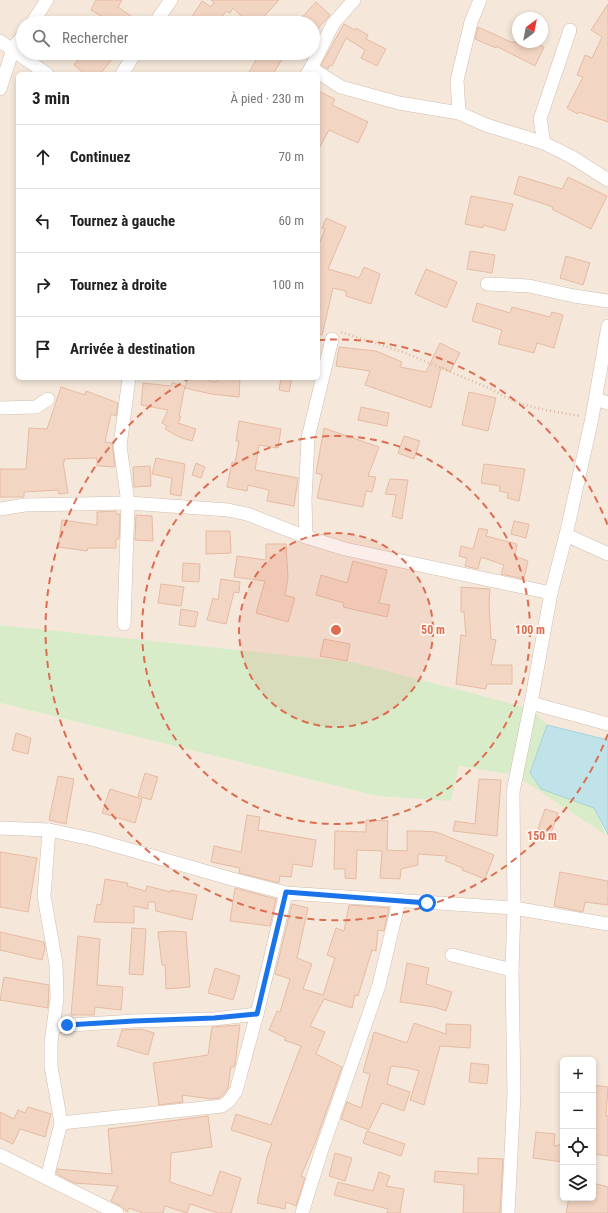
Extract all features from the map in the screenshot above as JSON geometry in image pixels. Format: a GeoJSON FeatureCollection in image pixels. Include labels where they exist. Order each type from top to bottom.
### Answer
{"type":"FeatureCollection","features":[{"type":"Feature","properties":{"kind":"street"},"geometry":{"type":"LineString","coordinates":[[37,16],[48,0]]}},
{"type":"Feature","properties":{"kind":"street"},"geometry":{"type":"LineString","coordinates":[[160,16],[171,0]]}},
{"type":"Feature","properties":{"kind":"street"},"geometry":{"type":"LineString","coordinates":[[320,49],[333,24],[354,0]]}},
{"type":"Feature","properties":{"kind":"street"},"geometry":{"type":"LineString","coordinates":[[459,113],[457,80],[471,22],[480,0]]}},
{"type":"Feature","properties":{"kind":"street"},"geometry":{"type":"LineString","coordinates":[[544,144],[540,119],[570,30]]}},
{"type":"Feature","properties":{"kind":"street"},"geometry":{"type":"LineString","coordinates":[[0,41],[16,51]]}},
{"type":"Feature","properties":{"kind":"street"},"geometry":{"type":"LineString","coordinates":[[0,89],[13,49],[16,45]]}},
{"type":"Feature","properties":{"kind":"street"},"geometry":{"type":"LineString","coordinates":[[28,60],[44,72]]}},
{"type":"Feature","properties":{"kind":"street"},"geometry":{"type":"LineString","coordinates":[[123,72],[131,60]]}},
{"type":"Feature","properties":{"kind":"street"},"geometry":{"type":"LineString","coordinates":[[309,71],[315,60]]}},
{"type":"Feature","properties":{"kind":"street"},"geometry":{"type":"LineString","coordinates":[[320,76],[341,87],[399,103],[459,113],[486,125],[544,144],[572,157],[608,180]]}},
{"type":"Feature","properties":{"kind":"street"},"geometry":{"type":"LineString","coordinates":[[487,284],[529,286],[574,296],[608,301]]}},
{"type":"Feature","properties":{"kind":"street"},"geometry":{"type":"LineString","coordinates":[[508,1213],[514,1094],[512,970],[514,908],[513,792],[531,703],[550,593],[566,535],[592,418],[602,401],[608,326]]}},
{"type":"Feature","properties":{"kind":"street"},"geometry":{"type":"LineString","coordinates":[[306,537],[305,500],[308,438],[332,339]]}},
{"type":"Feature","properties":{"kind":"street"},"geometry":{"type":"LineString","coordinates":[[124,624],[128,503],[120,446],[129,380]]}},
{"type":"Feature","properties":{"kind":"street"},"geometry":{"type":"LineString","coordinates":[[0,408],[36,406],[48,399]]}},
{"type":"Feature","properties":{"kind":"street"},"geometry":{"type":"LineString","coordinates":[[0,509],[25,505],[128,503],[228,510],[247,514],[306,537],[345,549],[420,567],[550,593]]}},
{"type":"Feature","properties":{"kind":"street"},"geometry":{"type":"LineString","coordinates":[[566,535],[608,554]]}},
{"type":"Feature","properties":{"kind":"street"},"geometry":{"type":"LineString","coordinates":[[531,703],[608,724]]}},
{"type":"Feature","properties":{"kind":"street"},"geometry":{"type":"LineString","coordinates":[[0,828],[49,830],[92,839],[232,879],[286,892],[514,908],[608,924]]}},
{"type":"Feature","properties":{"kind":"street"},"geometry":{"type":"LineString","coordinates":[[47,1178],[61,1122],[51,1066],[51,1043],[57,998],[56,964],[44,896],[49,830]]}},
{"type":"Feature","properties":{"kind":"street"},"geometry":{"type":"LineString","coordinates":[[61,1122],[222,1106],[229,1101],[236,1091],[257,1014],[286,892]]}},
{"type":"Feature","properties":{"kind":"street"},"geometry":{"type":"LineString","coordinates":[[302,1213],[322,1149],[379,986],[399,901]]}},
{"type":"Feature","properties":{"kind":"street"},"geometry":{"type":"LineString","coordinates":[[452,955],[512,970]]}},
{"type":"Feature","properties":{"kind":"street"},"geometry":{"type":"LineString","coordinates":[[54,1026],[214,1018],[257,1014]]}},
{"type":"Feature","properties":{"kind":"street"},"geometry":{"type":"LineString","coordinates":[[0,1155],[117,1213]]}},
{"type":"Feature","properties":{"kind":"path"},"geometry":{"type":"LineString","coordinates":[[332,339],[336,333],[343,331],[430,362],[525,406],[592,418]]}},
{"type":"Feature","properties":{"kind":"shaded area"},"geometry":{"type":"Polygon","coordinates":[[[0,0],[608,0],[608,740],[547,725],[532,709],[512,704],[174,645],[0,625],[0,0]]]}},
{"type":"Feature","properties":{"kind":"shaded area"},"geometry":{"type":"Polygon","coordinates":[[[0,703],[377,796],[458,766],[516,775],[608,835],[608,1213],[0,1213],[0,703]]]}},
{"type":"Feature","properties":{"kind":"green space"},"geometry":{"type":"Polygon","coordinates":[[[0,625],[352,662],[532,709],[547,725],[530,773],[541,789],[594,808],[606,835],[515,775],[459,766],[451,801],[377,796],[0,703],[0,625]]]}},
{"type":"Feature","properties":{"kind":"water"},"geometry":{"type":"Polygon","coordinates":[[[547,725],[608,740],[608,835],[594,808],[541,789],[530,773],[547,725]]]}},
{"type":"Feature","properties":{"kind":"building"},"geometry":{"type":"Polygon","coordinates":[[[96,0],[122,0],[118,7],[131,16],[101,16],[91,10],[96,0]]]}},
{"type":"Feature","properties":{"kind":"building"},"geometry":{"type":"Polygon","coordinates":[[[211,0],[279,0],[264,16],[242,16],[233,8],[230,13],[226,11],[223,16],[192,16],[202,1],[211,7],[214,2],[211,0]]]}},
{"type":"Feature","properties":{"kind":"building"},"geometry":{"type":"Polygon","coordinates":[[[316,2],[330,15],[320,26],[320,16],[303,16],[316,2]]]}},
{"type":"Feature","properties":{"kind":"building"},"geometry":{"type":"Polygon","coordinates":[[[608,4],[608,122],[579,112],[578,114],[567,108],[583,77],[577,75],[585,55],[592,58],[602,37],[591,30],[608,4]]]}},
{"type":"Feature","properties":{"kind":"building"},"geometry":{"type":"Polygon","coordinates":[[[344,24],[355,30],[356,28],[368,35],[366,39],[386,49],[377,66],[361,58],[365,50],[346,38],[332,66],[330,65],[328,69],[321,65],[344,24]]]}},
{"type":"Feature","properties":{"kind":"building"},"geometry":{"type":"Polygon","coordinates":[[[478,27],[512,42],[512,48],[544,48],[535,66],[496,46],[496,48],[475,39],[478,27]]]}},
{"type":"Feature","properties":{"kind":"building"},"geometry":{"type":"Polygon","coordinates":[[[78,60],[111,60],[102,72],[83,72],[74,65],[78,60]]]}},
{"type":"Feature","properties":{"kind":"building"},"geometry":{"type":"Polygon","coordinates":[[[256,60],[282,60],[274,72],[249,72],[256,60]]]}},
{"type":"Feature","properties":{"kind":"building"},"geometry":{"type":"Polygon","coordinates":[[[320,92],[335,99],[332,105],[368,122],[358,143],[329,130],[320,146],[320,92]]]}},
{"type":"Feature","properties":{"kind":"building"},"geometry":{"type":"Polygon","coordinates":[[[519,176],[562,189],[568,177],[607,196],[591,229],[552,209],[553,207],[514,194],[519,176]]]}},
{"type":"Feature","properties":{"kind":"building"},"geometry":{"type":"Polygon","coordinates":[[[471,196],[513,204],[505,231],[483,225],[483,228],[465,224],[471,196]]]}},
{"type":"Feature","properties":{"kind":"building"},"geometry":{"type":"Polygon","coordinates":[[[326,218],[346,227],[328,269],[359,278],[364,267],[380,274],[371,304],[346,296],[346,291],[333,288],[322,335],[320,334],[320,242],[325,229],[322,228],[326,218]]]}},
{"type":"Feature","properties":{"kind":"building"},"geometry":{"type":"Polygon","coordinates":[[[470,251],[495,255],[492,273],[467,269],[470,251]]]}},
{"type":"Feature","properties":{"kind":"building"},"geometry":{"type":"Polygon","coordinates":[[[566,256],[590,263],[583,285],[560,278],[566,256]]]}},
{"type":"Feature","properties":{"kind":"building"},"geometry":{"type":"Polygon","coordinates":[[[426,269],[457,282],[446,308],[415,294],[426,269]]]}},
{"type":"Feature","properties":{"kind":"building"},"geometry":{"type":"Polygon","coordinates":[[[477,303],[510,313],[512,307],[550,317],[552,312],[563,315],[554,348],[537,343],[534,353],[498,344],[502,330],[472,321],[477,303]]]}},
{"type":"Feature","properties":{"kind":"building"},"geometry":{"type":"Polygon","coordinates":[[[440,343],[460,353],[450,372],[441,367],[431,408],[365,385],[370,371],[336,366],[339,347],[376,351],[402,362],[400,367],[426,372],[440,343]]]}},
{"type":"Feature","properties":{"kind":"building"},"geometry":{"type":"Polygon","coordinates":[[[187,380],[208,380],[216,382],[216,380],[240,380],[239,397],[211,394],[185,388],[187,380]]]}},
{"type":"Feature","properties":{"kind":"building"},"geometry":{"type":"Polygon","coordinates":[[[281,380],[292,380],[289,392],[279,390],[281,380]]]}},
{"type":"Feature","properties":{"kind":"building"},"geometry":{"type":"Polygon","coordinates":[[[143,383],[171,386],[172,383],[185,386],[179,416],[181,417],[178,423],[196,429],[192,441],[179,437],[165,429],[167,426],[162,423],[168,410],[141,405],[143,383]]]}},
{"type":"Feature","properties":{"kind":"building"},"geometry":{"type":"Polygon","coordinates":[[[61,387],[85,395],[86,391],[118,403],[116,416],[111,414],[105,442],[112,443],[115,467],[97,466],[97,458],[64,459],[65,461],[63,462],[68,493],[59,494],[58,490],[24,492],[24,497],[0,497],[0,469],[26,469],[29,428],[47,429],[61,387]]]}},
{"type":"Feature","properties":{"kind":"building"},"geometry":{"type":"Polygon","coordinates":[[[469,392],[496,398],[488,431],[462,425],[469,392]]]}},
{"type":"Feature","properties":{"kind":"building"},"geometry":{"type":"Polygon","coordinates":[[[361,407],[389,413],[387,426],[358,420],[361,407]]]}},
{"type":"Feature","properties":{"kind":"building"},"geometry":{"type":"Polygon","coordinates":[[[239,421],[281,429],[278,448],[259,445],[255,470],[298,478],[294,506],[267,501],[269,490],[248,485],[247,491],[227,487],[232,462],[235,463],[239,441],[236,441],[239,421]]]}},
{"type":"Feature","properties":{"kind":"building"},"geometry":{"type":"Polygon","coordinates":[[[324,428],[379,447],[368,476],[376,477],[372,492],[366,491],[363,507],[317,498],[322,475],[316,473],[324,428]]]}},
{"type":"Feature","properties":{"kind":"building"},"geometry":{"type":"Polygon","coordinates":[[[404,436],[420,441],[414,459],[398,453],[404,436]]]}},
{"type":"Feature","properties":{"kind":"building"},"geometry":{"type":"Polygon","coordinates":[[[156,458],[185,464],[181,496],[170,494],[172,478],[152,474],[156,458]]]}},
{"type":"Feature","properties":{"kind":"building"},"geometry":{"type":"Polygon","coordinates":[[[196,463],[205,467],[201,478],[192,475],[196,463]]]}},
{"type":"Feature","properties":{"kind":"building"},"geometry":{"type":"Polygon","coordinates":[[[484,464],[525,469],[519,501],[507,498],[508,493],[499,491],[500,486],[481,483],[484,464]]]}},
{"type":"Feature","properties":{"kind":"building"},"geometry":{"type":"Polygon","coordinates":[[[150,466],[151,486],[134,487],[133,467],[150,466]]]}},
{"type":"Feature","properties":{"kind":"building"},"geometry":{"type":"Polygon","coordinates":[[[390,479],[408,480],[402,519],[392,516],[396,495],[385,494],[390,479]]]}},
{"type":"Feature","properties":{"kind":"building"},"geometry":{"type":"Polygon","coordinates":[[[116,511],[116,514],[120,514],[119,539],[116,539],[116,548],[88,548],[87,551],[58,547],[62,520],[97,525],[97,512],[116,511]]]}},
{"type":"Feature","properties":{"kind":"building"},"geometry":{"type":"Polygon","coordinates":[[[136,515],[152,516],[153,541],[135,540],[136,515]]]}},
{"type":"Feature","properties":{"kind":"building"},"geometry":{"type":"Polygon","coordinates":[[[514,521],[529,524],[526,538],[511,534],[514,521]]]}},
{"type":"Feature","properties":{"kind":"building"},"geometry":{"type":"Polygon","coordinates":[[[479,528],[488,530],[486,536],[517,544],[515,556],[528,561],[524,579],[501,574],[504,565],[481,557],[478,569],[465,566],[467,558],[459,556],[461,546],[473,549],[479,528]]]}},
{"type":"Feature","properties":{"kind":"building"},"geometry":{"type":"Polygon","coordinates":[[[206,531],[230,531],[231,553],[206,554],[206,531]]]}},
{"type":"Feature","properties":{"kind":"building"},"geometry":{"type":"Polygon","coordinates":[[[266,544],[286,544],[288,578],[285,595],[295,598],[288,622],[256,613],[265,581],[234,577],[237,556],[266,560],[266,544]]]}},
{"type":"Feature","properties":{"kind":"building"},"geometry":{"type":"Polygon","coordinates":[[[353,561],[387,570],[379,603],[390,605],[387,617],[343,607],[344,603],[316,595],[321,575],[347,583],[353,561]]]}},
{"type":"Feature","properties":{"kind":"building"},"geometry":{"type":"Polygon","coordinates":[[[183,563],[200,564],[199,582],[182,581],[183,563]]]}},
{"type":"Feature","properties":{"kind":"building"},"geometry":{"type":"Polygon","coordinates":[[[221,579],[240,582],[239,593],[234,592],[226,624],[207,620],[213,598],[218,600],[221,579]]]}},
{"type":"Feature","properties":{"kind":"building"},"geometry":{"type":"Polygon","coordinates":[[[161,584],[184,587],[181,606],[158,603],[161,584]]]}},
{"type":"Feature","properties":{"kind":"building"},"geometry":{"type":"Polygon","coordinates":[[[461,587],[490,589],[489,603],[491,639],[496,640],[491,665],[512,665],[512,684],[487,684],[486,689],[456,684],[461,635],[466,636],[464,612],[461,612],[461,587]]]}},
{"type":"Feature","properties":{"kind":"building"},"geometry":{"type":"Polygon","coordinates":[[[181,609],[198,612],[195,627],[179,625],[181,609]]]}},
{"type":"Feature","properties":{"kind":"building"},"geometry":{"type":"Polygon","coordinates":[[[324,639],[350,644],[347,661],[320,656],[324,639]]]}},
{"type":"Feature","properties":{"kind":"building"},"geometry":{"type":"Polygon","coordinates":[[[16,733],[31,738],[28,754],[12,750],[16,733]]]}},
{"type":"Feature","properties":{"kind":"building"},"geometry":{"type":"Polygon","coordinates":[[[145,773],[158,777],[151,800],[138,796],[145,773]]]}},
{"type":"Feature","properties":{"kind":"building"},"geometry":{"type":"Polygon","coordinates":[[[58,776],[74,779],[66,824],[49,820],[58,776]]]}},
{"type":"Feature","properties":{"kind":"building"},"geometry":{"type":"Polygon","coordinates":[[[479,779],[501,780],[497,836],[453,831],[455,821],[475,824],[479,779]]]}},
{"type":"Feature","properties":{"kind":"building"},"geometry":{"type":"Polygon","coordinates":[[[110,789],[142,799],[135,823],[102,813],[110,789]]]}},
{"type":"Feature","properties":{"kind":"building"},"geometry":{"type":"Polygon","coordinates":[[[545,809],[558,813],[551,833],[538,829],[545,809]]]}},
{"type":"Feature","properties":{"kind":"building"},"geometry":{"type":"Polygon","coordinates":[[[247,815],[260,817],[258,830],[316,840],[312,867],[293,864],[291,877],[280,876],[279,883],[239,873],[240,868],[211,862],[214,846],[241,852],[247,815]]]}},
{"type":"Feature","properties":{"kind":"building"},"geometry":{"type":"Polygon","coordinates":[[[366,820],[388,821],[387,850],[407,851],[407,831],[420,831],[436,832],[494,855],[485,879],[462,870],[463,868],[445,861],[447,856],[418,854],[418,865],[401,869],[400,879],[380,878],[382,851],[357,850],[356,879],[345,878],[345,869],[334,869],[335,831],[366,832],[366,820]]]}},
{"type":"Feature","properties":{"kind":"building"},"geometry":{"type":"Polygon","coordinates":[[[0,852],[37,858],[28,912],[0,907],[0,852]]]}},
{"type":"Feature","properties":{"kind":"building"},"geometry":{"type":"Polygon","coordinates":[[[560,872],[608,881],[608,905],[585,902],[583,912],[554,906],[560,872]]]}},
{"type":"Feature","properties":{"kind":"building"},"geometry":{"type":"Polygon","coordinates":[[[105,879],[128,883],[127,886],[146,891],[147,886],[171,892],[171,890],[197,895],[192,920],[156,911],[155,902],[148,902],[148,909],[134,906],[134,923],[94,922],[97,904],[101,905],[105,879]]]}},
{"type":"Feature","properties":{"kind":"building"},"geometry":{"type":"Polygon","coordinates":[[[235,888],[276,899],[270,926],[230,921],[235,888]]]}},
{"type":"Feature","properties":{"kind":"building"},"geometry":{"type":"Polygon","coordinates":[[[292,904],[308,908],[297,958],[312,964],[303,989],[323,995],[335,958],[327,955],[336,928],[344,931],[349,905],[389,908],[384,931],[378,930],[376,951],[372,950],[358,996],[355,995],[352,1008],[324,999],[310,1026],[325,1032],[316,1054],[342,1067],[315,1143],[301,1176],[305,1178],[296,1206],[286,1202],[285,1209],[257,1203],[267,1157],[272,1143],[231,1130],[236,1114],[271,1125],[301,1046],[284,1040],[286,1038],[269,1030],[277,1011],[280,1012],[290,979],[275,974],[292,904]]]}},
{"type":"Feature","properties":{"kind":"building"},"geometry":{"type":"Polygon","coordinates":[[[132,928],[146,929],[143,975],[129,974],[132,928]]]}},
{"type":"Feature","properties":{"kind":"building"},"geometry":{"type":"Polygon","coordinates":[[[0,932],[44,942],[45,948],[42,960],[0,950],[0,932]]]}},
{"type":"Feature","properties":{"kind":"building"},"geometry":{"type":"Polygon","coordinates":[[[158,932],[186,932],[190,987],[166,989],[165,965],[162,965],[158,932]]]}},
{"type":"Feature","properties":{"kind":"building"},"geometry":{"type":"Polygon","coordinates":[[[78,936],[100,939],[97,985],[123,987],[121,1010],[95,1007],[94,1015],[71,1015],[78,936]]]}},
{"type":"Feature","properties":{"kind":"building"},"geometry":{"type":"Polygon","coordinates":[[[407,963],[429,968],[426,984],[452,992],[446,1011],[434,1007],[400,1002],[407,963]]]}},
{"type":"Feature","properties":{"kind":"building"},"geometry":{"type":"Polygon","coordinates":[[[215,968],[240,976],[233,1000],[208,993],[215,968]]]}},
{"type":"Feature","properties":{"kind":"building"},"geometry":{"type":"Polygon","coordinates":[[[4,977],[49,985],[48,1008],[0,1000],[4,977]]]}},
{"type":"Feature","properties":{"kind":"building"},"geometry":{"type":"Polygon","coordinates":[[[414,1023],[446,1034],[446,1024],[471,1025],[470,1048],[440,1046],[424,1105],[410,1100],[419,1071],[391,1066],[387,1084],[410,1092],[404,1111],[382,1103],[369,1130],[341,1119],[347,1102],[361,1108],[370,1074],[363,1072],[374,1032],[407,1043],[414,1023]]]}},
{"type":"Feature","properties":{"kind":"building"},"geometry":{"type":"Polygon","coordinates":[[[240,1025],[235,1065],[234,1067],[231,1067],[228,1088],[223,1095],[219,1098],[212,1099],[182,1095],[183,1102],[159,1105],[153,1063],[208,1055],[212,1027],[240,1025]]]}},
{"type":"Feature","properties":{"kind":"building"},"geometry":{"type":"Polygon","coordinates":[[[141,1029],[154,1033],[148,1055],[117,1046],[122,1030],[141,1029]]]}},
{"type":"Feature","properties":{"kind":"building"},"geometry":{"type":"Polygon","coordinates":[[[471,1063],[489,1065],[487,1084],[469,1082],[471,1063]]]}},
{"type":"Feature","properties":{"kind":"building"},"geometry":{"type":"Polygon","coordinates":[[[596,1085],[608,1087],[606,1116],[608,1116],[608,1156],[596,1154],[596,1085]]]}},
{"type":"Feature","properties":{"kind":"building"},"geometry":{"type":"Polygon","coordinates":[[[28,1107],[51,1114],[45,1137],[20,1129],[13,1144],[0,1138],[0,1112],[14,1119],[18,1110],[25,1113],[28,1107]]]}},
{"type":"Feature","properties":{"kind":"building"},"geometry":{"type":"Polygon","coordinates":[[[208,1116],[212,1147],[171,1153],[170,1182],[212,1196],[220,1171],[241,1178],[231,1213],[218,1213],[190,1204],[187,1213],[165,1206],[163,1213],[143,1213],[129,1208],[127,1212],[121,1206],[111,1201],[118,1186],[74,1183],[57,1174],[57,1169],[112,1174],[108,1129],[208,1116]]]}},
{"type":"Feature","properties":{"kind":"building"},"geometry":{"type":"Polygon","coordinates":[[[367,1131],[405,1144],[401,1156],[363,1143],[367,1131]]]}},
{"type":"Feature","properties":{"kind":"building"},"geometry":{"type":"Polygon","coordinates":[[[536,1132],[555,1134],[554,1146],[560,1145],[560,1162],[533,1158],[536,1132]]]}},
{"type":"Feature","properties":{"kind":"building"},"geometry":{"type":"Polygon","coordinates":[[[335,1153],[352,1158],[345,1181],[329,1176],[335,1153]]]}},
{"type":"Feature","properties":{"kind":"building"},"geometry":{"type":"Polygon","coordinates":[[[478,1158],[503,1159],[500,1213],[463,1213],[464,1185],[434,1182],[435,1171],[478,1174],[478,1158]]]}},
{"type":"Feature","properties":{"kind":"building"},"geometry":{"type":"Polygon","coordinates":[[[379,1172],[390,1176],[386,1186],[404,1189],[400,1213],[387,1213],[388,1209],[334,1195],[338,1182],[373,1191],[379,1172]]]}},
{"type":"Feature","properties":{"kind":"building"},"geometry":{"type":"Polygon","coordinates":[[[596,1184],[608,1187],[608,1213],[566,1213],[568,1201],[596,1201],[596,1184]]]}},
{"type":"Feature","properties":{"kind":"route"},"geometry":{"type":"LineString","coordinates":[[67,1025],[214,1018],[257,1014],[286,892],[427,903]]}}]}
